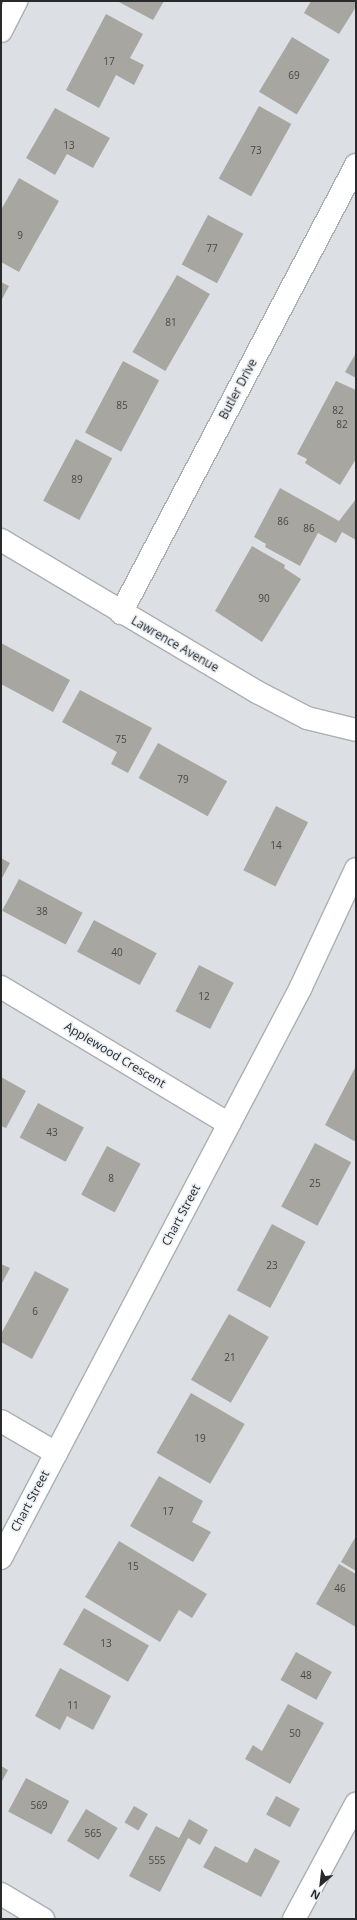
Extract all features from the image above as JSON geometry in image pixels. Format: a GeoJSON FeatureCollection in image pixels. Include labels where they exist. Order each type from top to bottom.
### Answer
{"type":"FeatureCollection","features":[{"type":"Feature","properties":{"kind":"street"},"geometry":{"type":"LineString","coordinates":[[1,31],[16,1]]}},
{"type":"Feature","properties":{"kind":"street","name":"Butler Drive"},"geometry":{"type":"LineString","coordinates":[[121,613],[356,165]]}},
{"type":"Feature","properties":{"kind":"street","name":"Lawrence Avenue"},"geometry":{"type":"LineString","coordinates":[[1,540],[121,613],[282,705],[307,718],[356,730]]}},
{"type":"Feature","properties":{"kind":"street","name":"Chart Street"},"geometry":{"type":"LineString","coordinates":[[1,1558],[311,968],[356,869]]}},
{"type":"Feature","properties":{"kind":"street","name":"Applewood Crescent"},"geometry":{"type":"LineString","coordinates":[[1,987],[229,1124]]}},
{"type":"Feature","properties":{"kind":"street"},"geometry":{"type":"LineString","coordinates":[[1,1420],[56,1453]]}},
{"type":"Feature","properties":{"kind":"street"},"geometry":{"type":"LineString","coordinates":[[294,1919],[356,1804]]}},
{"type":"Feature","properties":{"kind":"street"},"geometry":{"type":"LineString","coordinates":[[1,1894],[43,1919]]}},
{"type":"Feature","properties":{"kind":"building"},"geometry":{"type":"Polygon","coordinates":[[[117,1],[164,1],[153,20],[117,1]]]}},
{"type":"Feature","properties":{"kind":"building"},"geometry":{"type":"Polygon","coordinates":[[[311,1],[356,1],[356,7],[339,34],[304,13],[311,1]]]}},
{"type":"Feature","properties":{"kind":"building"},"geometry":{"type":"Polygon","coordinates":[[[106,14],[143,34],[130,58],[144,65],[134,85],[116,75],[99,108],[66,90],[106,14]]]}},
{"type":"Feature","properties":{"kind":"building"},"geometry":{"type":"Polygon","coordinates":[[[292,37],[330,60],[297,115],[259,92],[292,37]]]}},
{"type":"Feature","properties":{"kind":"building"},"geometry":{"type":"Polygon","coordinates":[[[259,106],[291,124],[251,197],[219,179],[259,106]]]}},
{"type":"Feature","properties":{"kind":"building"},"geometry":{"type":"Polygon","coordinates":[[[55,108],[110,138],[93,168],[67,154],[55,175],[26,158],[55,108]]]}},
{"type":"Feature","properties":{"kind":"building"},"geometry":{"type":"Polygon","coordinates":[[[19,178],[59,201],[19,272],[1,262],[1,210],[19,178]]]}},
{"type":"Feature","properties":{"kind":"building"},"geometry":{"type":"Polygon","coordinates":[[[208,215],[243,234],[217,283],[182,264],[208,215]]]}},
{"type":"Feature","properties":{"kind":"building"},"geometry":{"type":"Polygon","coordinates":[[[177,275],[210,294],[165,371],[132,352],[177,275]]]}},
{"type":"Feature","properties":{"kind":"building"},"geometry":{"type":"Polygon","coordinates":[[[1,282],[9,286],[1,301],[1,282]]]}},
{"type":"Feature","properties":{"kind":"building"},"geometry":{"type":"Polygon","coordinates":[[[356,353],[356,378],[345,372],[356,353]]]}},
{"type":"Feature","properties":{"kind":"building"},"geometry":{"type":"Polygon","coordinates":[[[123,361],[159,380],[121,452],[85,433],[123,361]]]}},
{"type":"Feature","properties":{"kind":"building"},"geometry":{"type":"Polygon","coordinates":[[[336,381],[356,390],[356,459],[340,485],[305,463],[307,459],[297,454],[336,381]]]}},
{"type":"Feature","properties":{"kind":"building"},"geometry":{"type":"Polygon","coordinates":[[[76,439],[112,458],[79,520],[43,501],[76,439]]]}},
{"type":"Feature","properties":{"kind":"building"},"geometry":{"type":"Polygon","coordinates":[[[280,488],[339,521],[356,499],[356,540],[342,532],[336,543],[318,533],[300,566],[265,547],[266,544],[254,537],[280,488]]]}},
{"type":"Feature","properties":{"kind":"building"},"geometry":{"type":"Polygon","coordinates":[[[252,546],[285,565],[284,568],[301,579],[262,642],[215,611],[252,546]]]}},
{"type":"Feature","properties":{"kind":"building"},"geometry":{"type":"Polygon","coordinates":[[[1,643],[70,680],[53,712],[1,684],[1,643]]]}},
{"type":"Feature","properties":{"kind":"building"},"geometry":{"type":"Polygon","coordinates":[[[80,690],[152,728],[128,773],[111,764],[117,752],[62,722],[80,690]]]}},
{"type":"Feature","properties":{"kind":"building"},"geometry":{"type":"Polygon","coordinates":[[[158,743],[227,781],[208,816],[139,778],[158,743]]]}},
{"type":"Feature","properties":{"kind":"building"},"geometry":{"type":"Polygon","coordinates":[[[276,806],[308,822],[275,886],[243,870],[276,806]]]}},
{"type":"Feature","properties":{"kind":"building"},"geometry":{"type":"Polygon","coordinates":[[[1,858],[10,863],[1,880],[1,858]]]}},
{"type":"Feature","properties":{"kind":"building"},"geometry":{"type":"Polygon","coordinates":[[[19,879],[83,913],[66,945],[2,911],[19,879]]]}},
{"type":"Feature","properties":{"kind":"building"},"geometry":{"type":"Polygon","coordinates":[[[94,920],[157,953],[140,985],[77,952],[94,920]]]}},
{"type":"Feature","properties":{"kind":"building"},"geometry":{"type":"Polygon","coordinates":[[[199,965],[234,983],[210,1029],[175,1011],[199,965]]]}},
{"type":"Feature","properties":{"kind":"building"},"geometry":{"type":"Polygon","coordinates":[[[356,1066],[356,1142],[325,1125],[356,1066]]]}},
{"type":"Feature","properties":{"kind":"building"},"geometry":{"type":"Polygon","coordinates":[[[1,1077],[26,1091],[6,1128],[1,1126],[1,1077]]]}},
{"type":"Feature","properties":{"kind":"building"},"geometry":{"type":"Polygon","coordinates":[[[38,1103],[84,1127],[66,1162],[20,1137],[38,1103]]]}},
{"type":"Feature","properties":{"kind":"building"},"geometry":{"type":"Polygon","coordinates":[[[315,1143],[351,1162],[317,1226],[281,1207],[315,1143]]]}},
{"type":"Feature","properties":{"kind":"building"},"geometry":{"type":"Polygon","coordinates":[[[107,1146],[141,1164],[115,1212],[81,1195],[107,1146]]]}},
{"type":"Feature","properties":{"kind":"building"},"geometry":{"type":"Polygon","coordinates":[[[272,1224],[306,1242],[270,1308],[237,1290],[272,1224]]]}},
{"type":"Feature","properties":{"kind":"building"},"geometry":{"type":"Polygon","coordinates":[[[1,1264],[10,1268],[1,1285],[1,1264]]]}},
{"type":"Feature","properties":{"kind":"building"},"geometry":{"type":"Polygon","coordinates":[[[35,1271],[69,1289],[32,1359],[1,1342],[1,1334],[35,1271]]]}},
{"type":"Feature","properties":{"kind":"building"},"geometry":{"type":"Polygon","coordinates":[[[229,1314],[269,1337],[231,1403],[191,1380],[229,1314]]]}},
{"type":"Feature","properties":{"kind":"building"},"geometry":{"type":"Polygon","coordinates":[[[191,1393],[245,1424],[210,1484],[156,1453],[191,1393]]]}},
{"type":"Feature","properties":{"kind":"building"},"geometry":{"type":"Polygon","coordinates":[[[159,1476],[203,1501],[192,1522],[211,1532],[193,1562],[130,1526],[159,1476]]]}},
{"type":"Feature","properties":{"kind":"building"},"geometry":{"type":"Polygon","coordinates":[[[356,1536],[356,1571],[341,1562],[356,1536]]]}},
{"type":"Feature","properties":{"kind":"building"},"geometry":{"type":"Polygon","coordinates":[[[119,1541],[207,1594],[192,1618],[179,1610],[160,1642],[85,1597],[119,1541]]]}},
{"type":"Feature","properties":{"kind":"building"},"geometry":{"type":"Polygon","coordinates":[[[339,1564],[356,1574],[356,1627],[316,1604],[339,1564]]]}},
{"type":"Feature","properties":{"kind":"building"},"geometry":{"type":"Polygon","coordinates":[[[84,1608],[149,1646],[128,1682],[63,1644],[84,1608]]]}},
{"type":"Feature","properties":{"kind":"building"},"geometry":{"type":"Polygon","coordinates":[[[296,1652],[332,1672],[316,1700],[280,1680],[296,1652]]]}},
{"type":"Feature","properties":{"kind":"building"},"geometry":{"type":"Polygon","coordinates":[[[60,1668],[111,1696],[93,1730],[67,1716],[60,1730],[35,1716],[60,1668]]]}},
{"type":"Feature","properties":{"kind":"building"},"geometry":{"type":"Polygon","coordinates":[[[288,1704],[324,1723],[290,1784],[245,1759],[253,1745],[262,1751],[288,1704]]]}},
{"type":"Feature","properties":{"kind":"building"},"geometry":{"type":"Polygon","coordinates":[[[1,1766],[8,1770],[1,1783],[1,1766]]]}},
{"type":"Feature","properties":{"kind":"building"},"geometry":{"type":"Polygon","coordinates":[[[26,1778],[69,1801],[51,1835],[8,1812],[26,1778]]]}},
{"type":"Feature","properties":{"kind":"building"},"geometry":{"type":"Polygon","coordinates":[[[276,1796],[300,1809],[290,1827],[266,1815],[276,1796]]]}},
{"type":"Feature","properties":{"kind":"building"},"geometry":{"type":"Polygon","coordinates":[[[134,1806],[148,1814],[138,1830],[124,1822],[134,1806]]]}},
{"type":"Feature","properties":{"kind":"building"},"geometry":{"type":"Polygon","coordinates":[[[86,1809],[118,1828],[99,1860],[67,1841],[86,1809]]]}},
{"type":"Feature","properties":{"kind":"building"},"geometry":{"type":"Polygon","coordinates":[[[189,1819],[208,1830],[200,1845],[188,1838],[160,1892],[129,1876],[156,1826],[179,1838],[189,1819]]]}},
{"type":"Feature","properties":{"kind":"building"},"geometry":{"type":"Polygon","coordinates":[[[215,1846],[247,1863],[255,1848],[280,1861],[261,1897],[203,1867],[215,1846]]]}}]}
